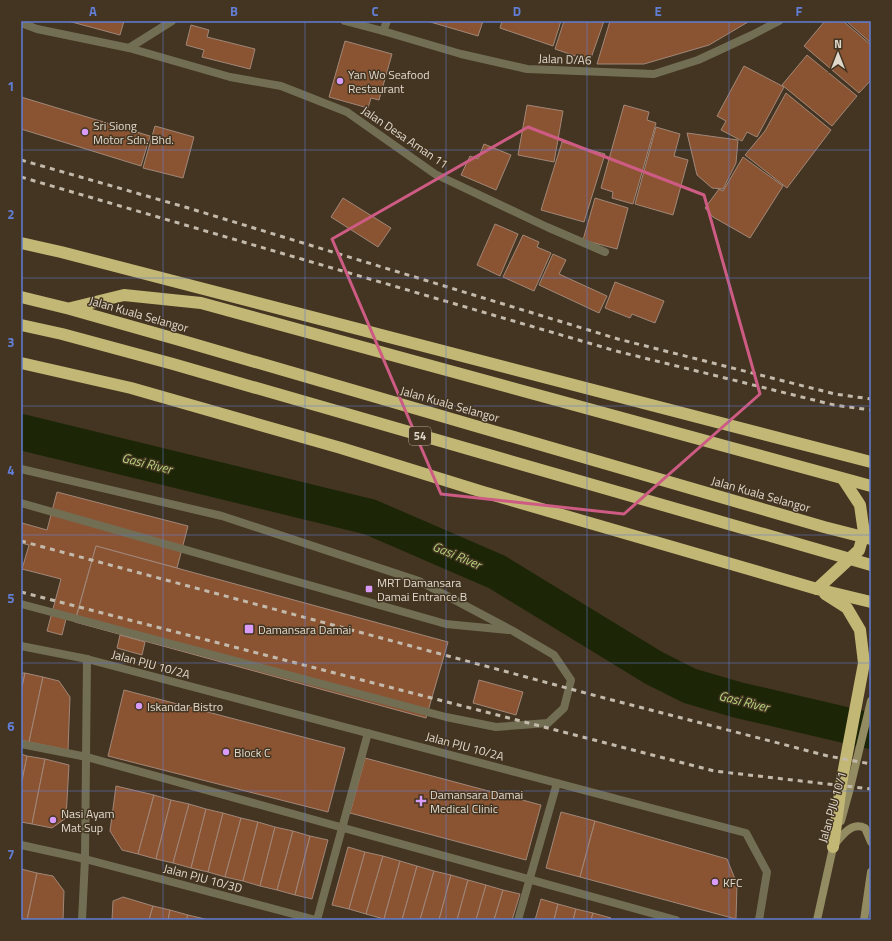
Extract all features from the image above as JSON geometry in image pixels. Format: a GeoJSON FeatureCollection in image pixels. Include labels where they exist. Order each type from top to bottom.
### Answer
{"type":"FeatureCollection","features":[{"type":"Feature","properties":{"kind":"highway"},"geometry":{"type":"LineString","coordinates":[[21,243],[61,252],[871,462]]}},
{"type":"Feature","properties":{"kind":"highway"},"geometry":{"type":"LineString","coordinates":[[70,309],[124,295],[202,303],[871,486]]}},
{"type":"Feature","properties":{"kind":"highway","name":"Jalan Kuala Selangor"},"geometry":{"type":"LineString","coordinates":[[21,297],[70,309],[824,527],[871,539]]}},
{"type":"Feature","properties":{"kind":"highway","name":"54"},"geometry":{"type":"LineString","coordinates":[[21,325],[62,334],[173,364],[818,551],[871,565]]}},
{"type":"Feature","properties":{"kind":"highway"},"geometry":{"type":"LineString","coordinates":[[21,363],[130,388],[341,448],[483,492],[817,589],[871,602]]}},
{"type":"Feature","properties":{"kind":"highway"},"geometry":{"type":"LineString","coordinates":[[817,589],[859,550],[864,533],[860,505],[843,479]]}},
{"type":"Feature","properties":{"kind":"highway"},"geometry":{"type":"LineString","coordinates":[[817,589],[846,608],[860,630],[864,663],[845,788],[833,847]]}},
{"type":"Feature","properties":{"kind":"street"},"geometry":{"type":"LineString","coordinates":[[129,48],[172,21]]}},
{"type":"Feature","properties":{"kind":"street","name":"Jalan D/A6"},"geometry":{"type":"LineString","coordinates":[[345,21],[461,54],[527,69],[654,74],[698,60],[780,21]]}},
{"type":"Feature","properties":{"kind":"street"},"geometry":{"type":"LineString","coordinates":[[383,31],[387,21]]}},
{"type":"Feature","properties":{"kind":"street","name":"Jalan Desa Aman 11"},"geometry":{"type":"LineString","coordinates":[[21,23],[37,29],[129,48],[230,77],[281,86],[347,112],[435,174],[547,227],[605,252]]}},
{"type":"Feature","properties":{"kind":"street"},"geometry":{"type":"LineString","coordinates":[[21,469],[222,516],[419,581],[513,631],[554,655],[571,680],[564,708],[548,723],[496,727],[446,717],[21,604]]}},
{"type":"Feature","properties":{"kind":"street"},"geometry":{"type":"LineString","coordinates":[[21,503],[446,624],[513,631]]}},
{"type":"Feature","properties":{"kind":"street","name":"Jalan PJU 10/2A"},"geometry":{"type":"LineString","coordinates":[[21,646],[87,659],[746,833],[767,872],[759,920]]}},
{"type":"Feature","properties":{"kind":"street"},"geometry":{"type":"LineString","coordinates":[[82,920],[87,757],[87,659]]}},
{"type":"Feature","properties":{"kind":"street","name":"Jalan PJU 10/1"},"geometry":{"type":"LineString","coordinates":[[845,788],[871,701]]}},
{"type":"Feature","properties":{"kind":"street"},"geometry":{"type":"LineString","coordinates":[[316,920],[368,733]]}},
{"type":"Feature","properties":{"kind":"street"},"geometry":{"type":"LineString","coordinates":[[21,744],[87,757],[676,920]]}},
{"type":"Feature","properties":{"kind":"street"},"geometry":{"type":"LineString","coordinates":[[518,920],[558,783]]}},
{"type":"Feature","properties":{"kind":"street"},"geometry":{"type":"LineString","coordinates":[[833,847],[846,831],[851,827],[857,826],[865,828],[871,842]]}},
{"type":"Feature","properties":{"kind":"street","name":"Jalan PJU 10/3D"},"geometry":{"type":"LineString","coordinates":[[21,845],[85,859],[316,920]]}},
{"type":"Feature","properties":{"kind":"street","name":"Jalan PJU 10/1"},"geometry":{"type":"LineString","coordinates":[[817,920],[833,847]]}},
{"type":"Feature","properties":{"kind":"street"},"geometry":{"type":"LineString","coordinates":[[864,920],[871,872]]}},
{"type":"Feature","properties":{"kind":"highlighted area"},"geometry":{"type":"Polygon","coordinates":[[[528,127],[704,195],[760,394],[624,514],[441,494],[332,239],[528,127]]]}},
{"type":"Feature","properties":{"kind":"building"},"geometry":{"type":"Polygon","coordinates":[[[68,21],[124,21],[120,35],[68,21]]]}},
{"type":"Feature","properties":{"kind":"building"},"geometry":{"type":"Polygon","coordinates":[[[427,21],[483,21],[478,36],[427,21]]]}},
{"type":"Feature","properties":{"kind":"building"},"geometry":{"type":"Polygon","coordinates":[[[502,21],[561,21],[553,46],[500,28],[502,21]]]}},
{"type":"Feature","properties":{"kind":"building"},"geometry":{"type":"Polygon","coordinates":[[[564,21],[604,21],[590,61],[555,49],[564,21]]]}},
{"type":"Feature","properties":{"kind":"building"},"geometry":{"type":"Polygon","coordinates":[[[610,21],[748,22],[709,45],[644,64],[597,64],[610,21]]]}},
{"type":"Feature","properties":{"kind":"building"},"geometry":{"type":"Polygon","coordinates":[[[825,21],[843,21],[871,45],[871,80],[859,93],[804,46],[825,21]]]}},
{"type":"Feature","properties":{"kind":"building"},"geometry":{"type":"Polygon","coordinates":[[[846,21],[871,21],[871,43],[846,21]]]}},
{"type":"Feature","properties":{"kind":"building"},"geometry":{"type":"Polygon","coordinates":[[[191,25],[209,30],[207,37],[255,49],[250,69],[202,57],[204,50],[186,45],[191,25]]]}},
{"type":"Feature","properties":{"kind":"building"},"geometry":{"type":"Polygon","coordinates":[[[345,41],[392,54],[379,100],[371,98],[368,108],[329,97],[345,41]]]}},
{"type":"Feature","properties":{"kind":"building"},"geometry":{"type":"Polygon","coordinates":[[[807,55],[857,96],[832,126],[782,85],[807,55]]]}},
{"type":"Feature","properties":{"kind":"building"},"geometry":{"type":"Polygon","coordinates":[[[744,66],[784,87],[757,137],[747,132],[742,141],[721,130],[726,121],[717,116],[744,66]]]}},
{"type":"Feature","properties":{"kind":"building"},"geometry":{"type":"Polygon","coordinates":[[[786,93],[831,130],[787,188],[745,155],[765,131],[786,93]]]}},
{"type":"Feature","properties":{"kind":"building","name":"Sri Siong Motor Sdn. Bhd."},"geometry":{"type":"Polygon","coordinates":[[[21,97],[150,136],[141,166],[21,129],[21,97]]]}},
{"type":"Feature","properties":{"kind":"building"},"geometry":{"type":"Polygon","coordinates":[[[527,105],[563,111],[554,162],[518,155],[527,105]]]}},
{"type":"Feature","properties":{"kind":"building"},"geometry":{"type":"Polygon","coordinates":[[[624,105],[649,112],[647,120],[656,123],[633,204],[612,198],[613,192],[601,188],[624,105]]]}},
{"type":"Feature","properties":{"kind":"building"},"geometry":{"type":"Polygon","coordinates":[[[155,126],[194,137],[183,178],[143,168],[155,126]]]}},
{"type":"Feature","properties":{"kind":"building"},"geometry":{"type":"Polygon","coordinates":[[[656,127],[680,134],[674,156],[688,160],[673,215],[635,204],[656,127]]]}},
{"type":"Feature","properties":{"kind":"building"},"geometry":{"type":"Polygon","coordinates":[[[687,133],[738,140],[736,163],[723,189],[712,188],[697,175],[687,133]]]}},
{"type":"Feature","properties":{"kind":"building"},"geometry":{"type":"Polygon","coordinates":[[[562,142],[605,154],[584,222],[541,210],[562,142]]]}},
{"type":"Feature","properties":{"kind":"building"},"geometry":{"type":"Polygon","coordinates":[[[484,144],[511,155],[496,190],[461,175],[470,156],[478,159],[484,144]]]}},
{"type":"Feature","properties":{"kind":"building"},"geometry":{"type":"Polygon","coordinates":[[[743,157],[783,186],[750,238],[713,217],[705,208],[719,189],[723,191],[743,157]]]}},
{"type":"Feature","properties":{"kind":"building"},"geometry":{"type":"Polygon","coordinates":[[[343,198],[391,228],[378,247],[331,217],[343,198]]]}},
{"type":"Feature","properties":{"kind":"building"},"geometry":{"type":"Polygon","coordinates":[[[595,198],[628,208],[617,249],[583,240],[595,198]]]}},
{"type":"Feature","properties":{"kind":"building"},"geometry":{"type":"Polygon","coordinates":[[[495,224],[518,234],[500,276],[477,265],[495,224]]]}},
{"type":"Feature","properties":{"kind":"building"},"geometry":{"type":"Polygon","coordinates":[[[523,235],[539,242],[537,247],[551,253],[534,291],[503,277],[523,235]]]}},
{"type":"Feature","properties":{"kind":"building"},"geometry":{"type":"Polygon","coordinates":[[[553,254],[566,260],[559,274],[607,296],[599,313],[539,285],[553,254]]]}},
{"type":"Feature","properties":{"kind":"building"},"geometry":{"type":"Polygon","coordinates":[[[615,282],[664,301],[655,323],[632,314],[630,318],[605,308],[615,282]]]}},
{"type":"Feature","properties":{"kind":"building"},"geometry":{"type":"Polygon","coordinates":[[[57,492],[188,526],[177,568],[96,546],[76,617],[67,615],[62,635],[47,631],[61,579],[22,569],[29,545],[21,543],[22,523],[47,530],[57,492]]]}},
{"type":"Feature","properties":{"kind":"building","name":"Damansara Damai"},"geometry":{"type":"Polygon","coordinates":[[[96,546],[448,642],[426,718],[75,622],[96,546]]]}},
{"type":"Feature","properties":{"kind":"building"},"geometry":{"type":"Polygon","coordinates":[[[120,635],[145,642],[142,655],[117,648],[120,635]]]}},
{"type":"Feature","properties":{"kind":"building"},"geometry":{"type":"Polygon","coordinates":[[[21,673],[25,673],[21,692],[21,673]]]}},
{"type":"Feature","properties":{"kind":"building"},"geometry":{"type":"Polygon","coordinates":[[[25,673],[43,677],[29,742],[21,740],[21,692],[25,673]]]}},
{"type":"Feature","properties":{"kind":"building"},"geometry":{"type":"Polygon","coordinates":[[[43,677],[59,681],[70,697],[68,750],[29,742],[43,677]]]}},
{"type":"Feature","properties":{"kind":"building"},"geometry":{"type":"Polygon","coordinates":[[[479,680],[523,692],[516,715],[473,703],[479,680]]]}},
{"type":"Feature","properties":{"kind":"building","name":"Block C"},"geometry":{"type":"Polygon","coordinates":[[[124,690],[345,748],[328,812],[108,756],[124,690]]]}},
{"type":"Feature","properties":{"kind":"building"},"geometry":{"type":"Polygon","coordinates":[[[21,754],[27,756],[21,786],[21,754]]]}},
{"type":"Feature","properties":{"kind":"building"},"geometry":{"type":"Polygon","coordinates":[[[27,756],[45,759],[32,824],[21,822],[21,786],[27,756]]]}},
{"type":"Feature","properties":{"kind":"building"},"geometry":{"type":"Polygon","coordinates":[[[365,758],[541,805],[526,860],[350,813],[365,758]]]}},
{"type":"Feature","properties":{"kind":"building"},"geometry":{"type":"Polygon","coordinates":[[[45,759],[69,765],[66,818],[52,828],[32,824],[45,759]]]}},
{"type":"Feature","properties":{"kind":"building"},"geometry":{"type":"Polygon","coordinates":[[[116,786],[154,795],[138,854],[122,850],[110,831],[116,786]]]}},
{"type":"Feature","properties":{"kind":"building"},"geometry":{"type":"Polygon","coordinates":[[[154,795],[171,800],[156,859],[138,854],[154,795]]]}},
{"type":"Feature","properties":{"kind":"building"},"geometry":{"type":"Polygon","coordinates":[[[171,800],[189,804],[173,863],[156,859],[171,800]]]}},
{"type":"Feature","properties":{"kind":"building"},"geometry":{"type":"Polygon","coordinates":[[[189,804],[206,809],[191,868],[173,863],[189,804]]]}},
{"type":"Feature","properties":{"kind":"building"},"geometry":{"type":"Polygon","coordinates":[[[206,809],[223,813],[208,872],[191,868],[206,809]]]}},
{"type":"Feature","properties":{"kind":"building"},"geometry":{"type":"Polygon","coordinates":[[[561,812],[595,821],[580,877],[546,868],[561,812]]]}},
{"type":"Feature","properties":{"kind":"building"},"geometry":{"type":"Polygon","coordinates":[[[223,813],[241,818],[225,877],[208,872],[223,813]]]}},
{"type":"Feature","properties":{"kind":"building"},"geometry":{"type":"Polygon","coordinates":[[[241,818],[258,822],[243,881],[225,877],[241,818]]]}},
{"type":"Feature","properties":{"kind":"building"},"geometry":{"type":"Polygon","coordinates":[[[595,821],[727,859],[737,884],[736,919],[580,877],[595,821]]]}},
{"type":"Feature","properties":{"kind":"building"},"geometry":{"type":"Polygon","coordinates":[[[258,822],[275,827],[260,886],[243,881],[258,822]]]}},
{"type":"Feature","properties":{"kind":"building"},"geometry":{"type":"Polygon","coordinates":[[[275,827],[293,831],[277,890],[260,886],[275,827]]]}},
{"type":"Feature","properties":{"kind":"building"},"geometry":{"type":"Polygon","coordinates":[[[293,831],[310,836],[295,895],[277,890],[293,831]]]}},
{"type":"Feature","properties":{"kind":"building"},"geometry":{"type":"Polygon","coordinates":[[[310,836],[328,840],[312,899],[295,895],[310,836]]]}},
{"type":"Feature","properties":{"kind":"building"},"geometry":{"type":"Polygon","coordinates":[[[348,847],[365,852],[349,909],[332,905],[348,847]]]}},
{"type":"Feature","properties":{"kind":"building"},"geometry":{"type":"Polygon","coordinates":[[[365,852],[383,856],[366,914],[349,909],[365,852]]]}},
{"type":"Feature","properties":{"kind":"building"},"geometry":{"type":"Polygon","coordinates":[[[383,856],[400,861],[384,919],[366,914],[383,856]]]}},
{"type":"Feature","properties":{"kind":"building"},"geometry":{"type":"Polygon","coordinates":[[[400,861],[417,866],[402,920],[387,920],[384,919],[400,861]]]}},
{"type":"Feature","properties":{"kind":"building"},"geometry":{"type":"Polygon","coordinates":[[[417,866],[434,871],[420,920],[402,920],[417,866]]]}},
{"type":"Feature","properties":{"kind":"building"},"geometry":{"type":"Polygon","coordinates":[[[21,869],[37,873],[27,920],[21,920],[21,869]]]}},
{"type":"Feature","properties":{"kind":"building"},"geometry":{"type":"Polygon","coordinates":[[[434,871],[451,875],[439,920],[420,920],[434,871]]]}},
{"type":"Feature","properties":{"kind":"building"},"geometry":{"type":"Polygon","coordinates":[[[37,873],[53,876],[64,891],[63,920],[27,920],[37,873]]]}},
{"type":"Feature","properties":{"kind":"building"},"geometry":{"type":"Polygon","coordinates":[[[451,875],[468,880],[457,920],[439,920],[451,875]]]}},
{"type":"Feature","properties":{"kind":"building"},"geometry":{"type":"Polygon","coordinates":[[[468,880],[486,885],[476,920],[457,920],[468,880]]]}},
{"type":"Feature","properties":{"kind":"building"},"geometry":{"type":"Polygon","coordinates":[[[486,885],[503,890],[494,920],[476,920],[486,885]]]}},
{"type":"Feature","properties":{"kind":"building"},"geometry":{"type":"Polygon","coordinates":[[[503,890],[520,894],[512,920],[494,920],[503,890]]]}},
{"type":"Feature","properties":{"kind":"building"},"geometry":{"type":"Polygon","coordinates":[[[123,897],[153,906],[149,920],[112,920],[113,901],[123,897]]]}},
{"type":"Feature","properties":{"kind":"building"},"geometry":{"type":"Polygon","coordinates":[[[541,899],[558,904],[554,920],[535,920],[541,899]]]}},
{"type":"Feature","properties":{"kind":"building"},"geometry":{"type":"Polygon","coordinates":[[[558,904],[576,909],[573,920],[554,920],[558,904]]]}},
{"type":"Feature","properties":{"kind":"building"},"geometry":{"type":"Polygon","coordinates":[[[153,906],[170,910],[168,920],[149,920],[153,906]]]}},
{"type":"Feature","properties":{"kind":"building"},"geometry":{"type":"Polygon","coordinates":[[[576,909],[593,913],[591,920],[573,920],[576,909]]]}},
{"type":"Feature","properties":{"kind":"building"},"geometry":{"type":"Polygon","coordinates":[[[170,910],[188,915],[186,920],[168,920],[170,910]]]}},
{"type":"Feature","properties":{"kind":"building"},"geometry":{"type":"Polygon","coordinates":[[[593,913],[611,918],[610,920],[591,920],[593,913]]]}},
{"type":"Feature","properties":{"kind":"building"},"geometry":{"type":"Polygon","coordinates":[[[188,915],[205,919],[186,920],[188,915]]]}},
{"type":"Feature","properties":{"kind":"waterway","name":"Gasi River"},"geometry":{"type":"LineString","coordinates":[[21,432],[370,517],[497,572],[654,668],[690,686],[738,700],[871,731]]}},
{"type":"Feature","properties":{"kind":"railway"},"geometry":{"type":"LineString","coordinates":[[21,160],[185,207],[618,339],[835,394],[871,399]]}},
{"type":"Feature","properties":{"kind":"railway"},"geometry":{"type":"LineString","coordinates":[[21,177],[616,351],[834,405],[871,410]]}},
{"type":"Feature","properties":{"kind":"railway"},"geometry":{"type":"LineString","coordinates":[[21,541],[593,695],[828,756],[871,764]]}},
{"type":"Feature","properties":{"kind":"railway"},"geometry":{"type":"LineString","coordinates":[[21,592],[714,771],[871,789]]}},
{"type":"Feature","properties":{"kind":"place","name":"Yan Wo Seafood Restaurant"},"geometry":{"type":"Point","coordinates":[340,81]}},
{"type":"Feature","properties":{"kind":"place","name":"Sri Siong Motor Sdn. Bhd."},"geometry":{"type":"Point","coordinates":[85,132]}},
{"type":"Feature","properties":{"kind":"place","name":"MRT Damansara Damai Entrance B"},"geometry":{"type":"Point","coordinates":[369,589]}},
{"type":"Feature","properties":{"kind":"place","name":"Damansara Damai"},"geometry":{"type":"Point","coordinates":[249,629]}},
{"type":"Feature","properties":{"kind":"place","name":"Iskandar Bistro"},"geometry":{"type":"Point","coordinates":[139,706]}},
{"type":"Feature","properties":{"kind":"place","name":"Block C"},"geometry":{"type":"Point","coordinates":[226,752]}},
{"type":"Feature","properties":{"kind":"place","name":"Damansara Damai Medical Clinic"},"geometry":{"type":"Point","coordinates":[421,801]}},
{"type":"Feature","properties":{"kind":"place","name":"Nasi Ayam Mat Sup"},"geometry":{"type":"Point","coordinates":[53,820]}},
{"type":"Feature","properties":{"kind":"place","name":"KFC"},"geometry":{"type":"Point","coordinates":[715,882]}}]}
